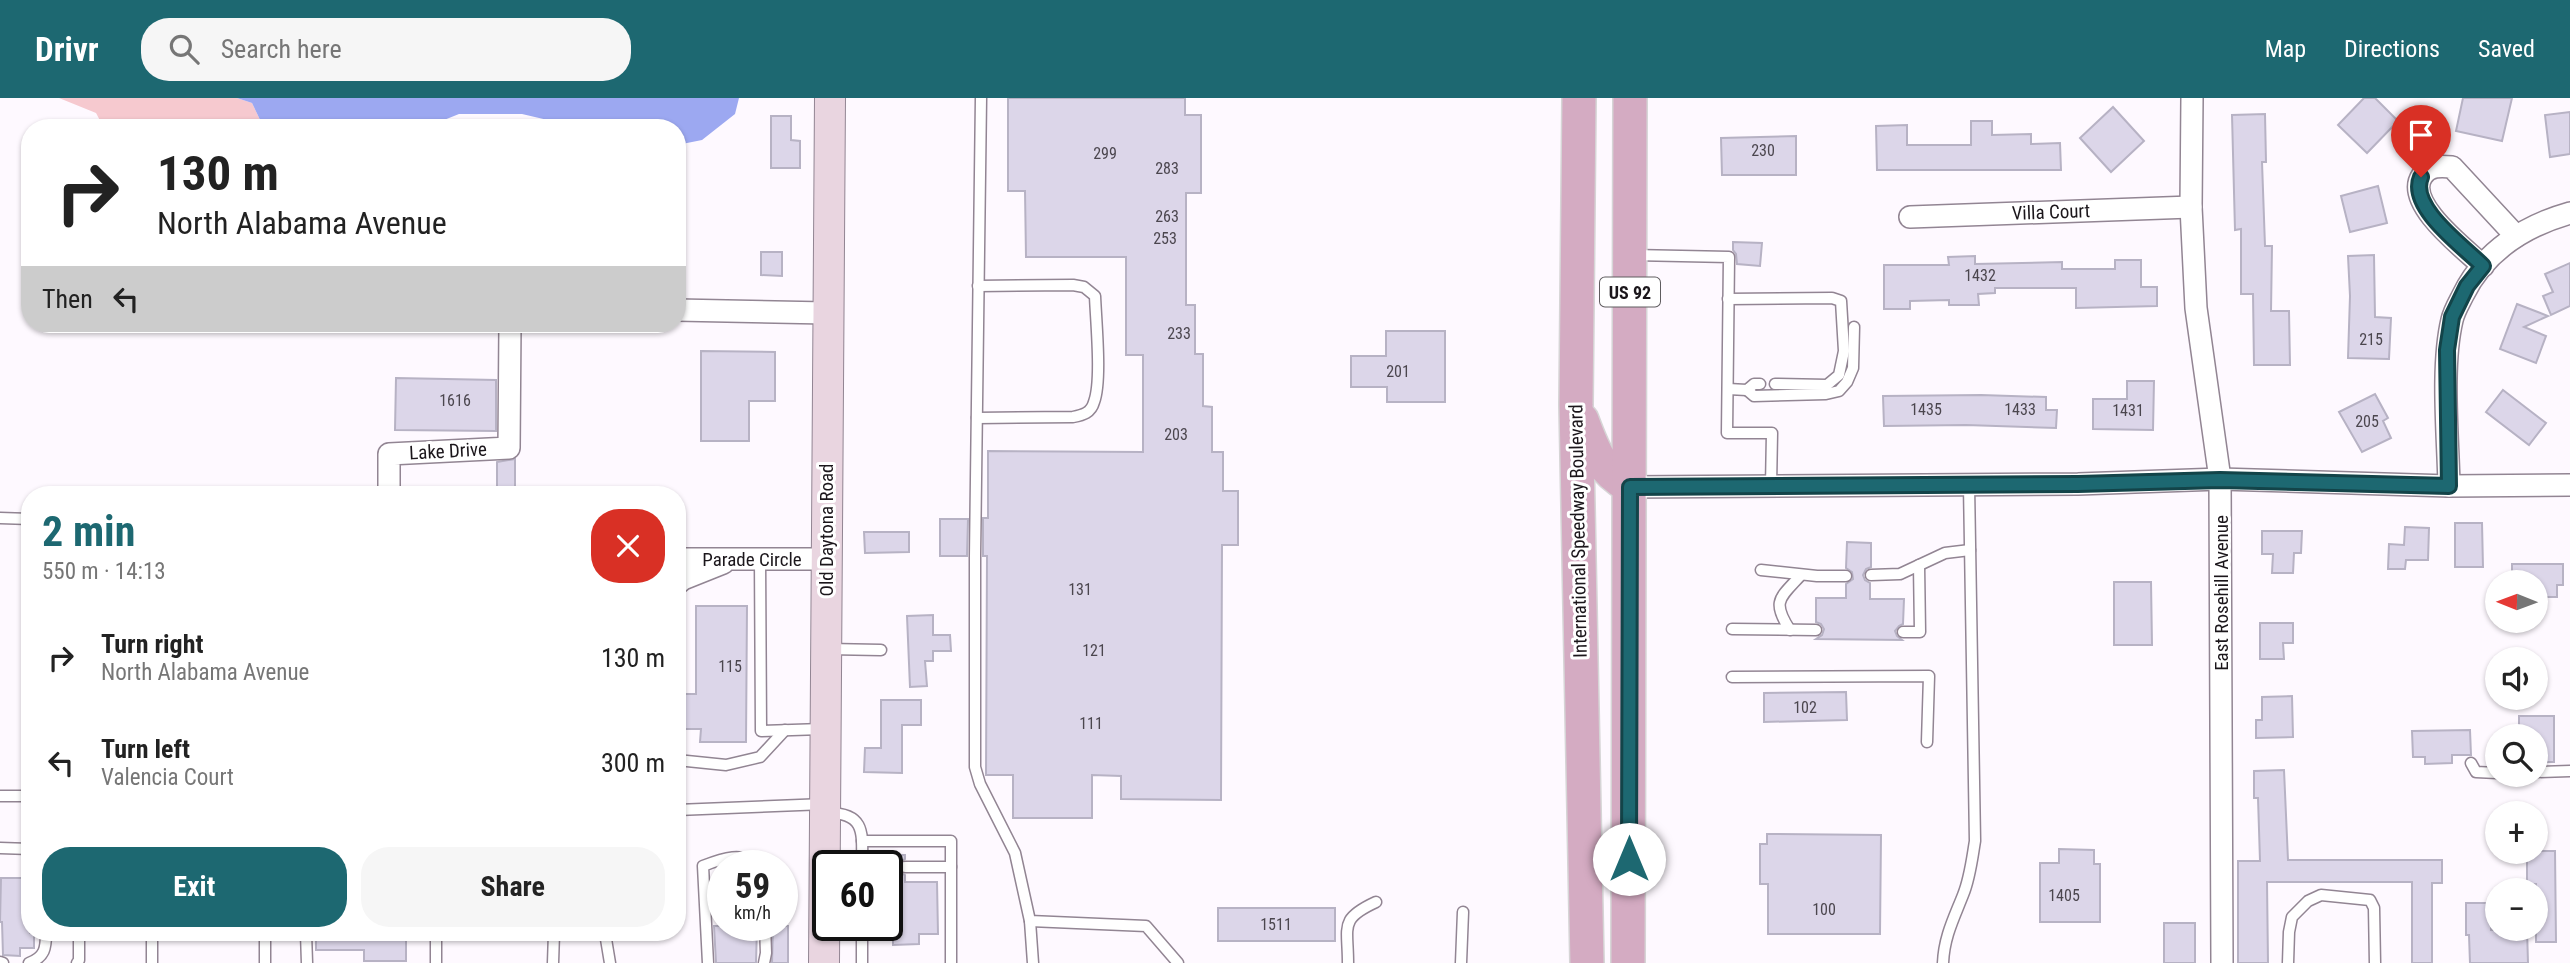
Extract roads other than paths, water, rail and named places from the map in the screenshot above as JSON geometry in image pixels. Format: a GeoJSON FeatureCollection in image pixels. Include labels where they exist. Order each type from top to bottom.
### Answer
{"type":"FeatureCollection","features":[{"type":"Feature","properties":{"kind":"main road","name":"International Speedway Boulevard"},"geometry":{"type":"LineString","coordinates":[[1578,98],[1576,405],[1587,963]]}},
{"type":"Feature","properties":{"kind":"main road","name":"US 92"},"geometry":{"type":"LineString","coordinates":[[1630,98],[1628,947],[1639,963]]}},
{"type":"Feature","properties":{"kind":"main road"},"geometry":{"type":"LineString","coordinates":[[1576,405],[1594,453],[1611,475],[1630,487]]}},
{"type":"Feature","properties":{"kind":"main road"},"geometry":{"type":"LineString","coordinates":[[1567,963],[1586,907]]}},
{"type":"Feature","properties":{"kind":"street","name":"Old Daytona Road"},"geometry":{"type":"LineString","coordinates":[[824,963],[830,98]]}},
{"type":"Feature","properties":{"kind":"street","name":"East Rosehill Avenue"},"geometry":{"type":"LineString","coordinates":[[2192,98],[2191,207],[2196,308],[2220,480],[2222,963]]}},
{"type":"Feature","properties":{"kind":"street"},"geometry":{"type":"LineString","coordinates":[[2483,266],[2428,212],[2420,198],[2418,186],[2427,170],[2438,166],[2452,167],[2516,236]]}},
{"type":"Feature","properties":{"kind":"street","name":"Villa Court"},"geometry":{"type":"LineString","coordinates":[[1910,217],[2191,207]]}},
{"type":"Feature","properties":{"kind":"street"},"geometry":{"type":"LineString","coordinates":[[2449,486],[2447,350],[2452,317],[2467,286],[2499,247],[2540,223],[2570,213]]}},
{"type":"Feature","properties":{"kind":"street"},"geometry":{"type":"LineString","coordinates":[[686,310],[827,313]]}},
{"type":"Feature","properties":{"kind":"street","name":"Lake Drive"},"geometry":{"type":"LineString","coordinates":[[389,486],[389,454],[509,448],[510,333]]}},
{"type":"Feature","properties":{"kind":"street"},"geometry":{"type":"LineString","coordinates":[[1630,487],[2220,480],[2449,486],[2570,485]]}},
{"type":"Feature","properties":{"kind":"street","name":"Parade Circle"},"geometry":{"type":"LineString","coordinates":[[686,559],[826,559]]}},
{"type":"Feature","properties":{"kind":"street"},"geometry":{"type":"LineString","coordinates":[[686,578],[734,559]]}},
{"type":"Feature","properties":{"kind":"lane"},"geometry":{"type":"LineString","coordinates":[[981,98],[975,767],[979,784],[1015,853],[1030,921],[1033,963]]}},
{"type":"Feature","properties":{"kind":"lane"},"geometry":{"type":"LineString","coordinates":[[1630,255],[1729,257],[1727,433],[1772,433],[1771,486]]}},
{"type":"Feature","properties":{"kind":"lane"},"geometry":{"type":"LineString","coordinates":[[977,418],[1073,417],[1086,414],[1094,404],[1097,385],[1096,296],[1091,291],[1073,285],[978,285]]}},
{"type":"Feature","properties":{"kind":"lane"},"geometry":{"type":"LineString","coordinates":[[1728,299],[1832,298],[1854,309]]}},
{"type":"Feature","properties":{"kind":"lane"},"geometry":{"type":"LineString","coordinates":[[1775,384],[1827,385],[1839,375],[1844,351],[1841,301]]}},
{"type":"Feature","properties":{"kind":"lane"},"geometry":{"type":"LineString","coordinates":[[1728,389],[1747,390],[1754,396],[1826,394],[1839,391],[1847,382],[1853,368],[1854,327]]}},
{"type":"Feature","properties":{"kind":"lane"},"geometry":{"type":"LineString","coordinates":[[1747,390],[1760,384]]}},
{"type":"Feature","properties":{"kind":"lane"},"geometry":{"type":"LineString","coordinates":[[1943,963],[1946,937],[1970,872],[1975,841],[1969,485]]}},
{"type":"Feature","properties":{"kind":"lane"},"geometry":{"type":"LineString","coordinates":[[0,518],[21,519]]}},
{"type":"Feature","properties":{"kind":"lane"},"geometry":{"type":"LineString","coordinates":[[1871,575],[1900,574],[1945,552],[1970,550]]}},
{"type":"Feature","properties":{"kind":"lane"},"geometry":{"type":"LineString","coordinates":[[760,559],[761,731],[825,729]]}},
{"type":"Feature","properties":{"kind":"lane"},"geometry":{"type":"LineString","coordinates":[[1903,632],[1920,632],[1919,565]]}},
{"type":"Feature","properties":{"kind":"lane"},"geometry":{"type":"LineString","coordinates":[[1761,570],[1801,575],[1846,576]]}},
{"type":"Feature","properties":{"kind":"lane"},"geometry":{"type":"LineString","coordinates":[[1790,630],[1778,612],[1779,598],[1801,575]]}},
{"type":"Feature","properties":{"kind":"lane"},"geometry":{"type":"LineString","coordinates":[[1731,629],[1816,630]]}},
{"type":"Feature","properties":{"kind":"lane"},"geometry":{"type":"LineString","coordinates":[[826,649],[881,650]]}},
{"type":"Feature","properties":{"kind":"lane"},"geometry":{"type":"LineString","coordinates":[[1732,677],[1928,676],[1927,742]]}},
{"type":"Feature","properties":{"kind":"lane"},"geometry":{"type":"LineString","coordinates":[[686,761],[726,765],[760,757],[785,730]]}},
{"type":"Feature","properties":{"kind":"lane"},"geometry":{"type":"LineString","coordinates":[[2471,763],[2476,772],[2485,772]]}},
{"type":"Feature","properties":{"kind":"lane"},"geometry":{"type":"LineString","coordinates":[[2548,772],[2570,771]]}},
{"type":"Feature","properties":{"kind":"lane"},"geometry":{"type":"LineString","coordinates":[[0,796],[21,796]]}},
{"type":"Feature","properties":{"kind":"lane"},"geometry":{"type":"LineString","coordinates":[[686,810],[825,808],[854,819],[862,829],[862,850]]}},
{"type":"Feature","properties":{"kind":"lane"},"geometry":{"type":"LineString","coordinates":[[862,841],[951,841],[951,963]]}},
{"type":"Feature","properties":{"kind":"lane"},"geometry":{"type":"LineString","coordinates":[[0,848],[21,849]]}},
{"type":"Feature","properties":{"kind":"lane"},"geometry":{"type":"LineString","coordinates":[[707,864],[703,866],[708,963]]}},
{"type":"Feature","properties":{"kind":"lane"},"geometry":{"type":"LineString","coordinates":[[905,867],[951,867]]}},
{"type":"Feature","properties":{"kind":"lane"},"geometry":{"type":"LineString","coordinates":[[2288,963],[2292,917],[2308,901],[2320,895],[2370,900],[2374,908],[2375,963]]}},
{"type":"Feature","properties":{"kind":"lane"},"geometry":{"type":"LineString","coordinates":[[1347,963],[1348,924],[1352,915],[1376,902]]}},
{"type":"Feature","properties":{"kind":"lane"},"geometry":{"type":"LineString","coordinates":[[1461,963],[1463,912]]}},
{"type":"Feature","properties":{"kind":"lane"},"geometry":{"type":"LineString","coordinates":[[1030,921],[1146,926],[1178,963]]}},
{"type":"Feature","properties":{"kind":"lane"},"geometry":{"type":"LineString","coordinates":[[29,963],[40,958],[46,949],[46,941]]}},
{"type":"Feature","properties":{"kind":"lane"},"geometry":{"type":"LineString","coordinates":[[77,963],[79,941]]}},
{"type":"Feature","properties":{"kind":"lane"},"geometry":{"type":"LineString","coordinates":[[152,941],[152,963]]}},
{"type":"Feature","properties":{"kind":"lane"},"geometry":{"type":"LineString","coordinates":[[265,941],[265,963]]}},
{"type":"Feature","properties":{"kind":"lane"},"geometry":{"type":"LineString","coordinates":[[306,941],[307,963]]}},
{"type":"Feature","properties":{"kind":"lane"},"geometry":{"type":"LineString","coordinates":[[436,941],[436,963]]}},
{"type":"Feature","properties":{"kind":"lane"},"geometry":{"type":"LineString","coordinates":[[553,963],[554,941]]}},
{"type":"Feature","properties":{"kind":"lane"},"geometry":{"type":"LineString","coordinates":[[606,941],[610,963]]}},
{"type":"Feature","properties":{"kind":"lane"},"geometry":{"type":"LineString","coordinates":[[764,963],[766,941]]}},
{"type":"Feature","properties":{"kind":"lane"},"geometry":{"type":"LineString","coordinates":[[862,941],[862,963]]}},
{"type":"Feature","properties":{"kind":"water"},"geometry":{"type":"Polygon","coordinates":[[[237,98],[739,98],[735,114],[702,140],[686,143],[686,119],[543,119],[522,114],[459,114],[446,119],[260,119],[252,103],[237,98]]]}}]}
